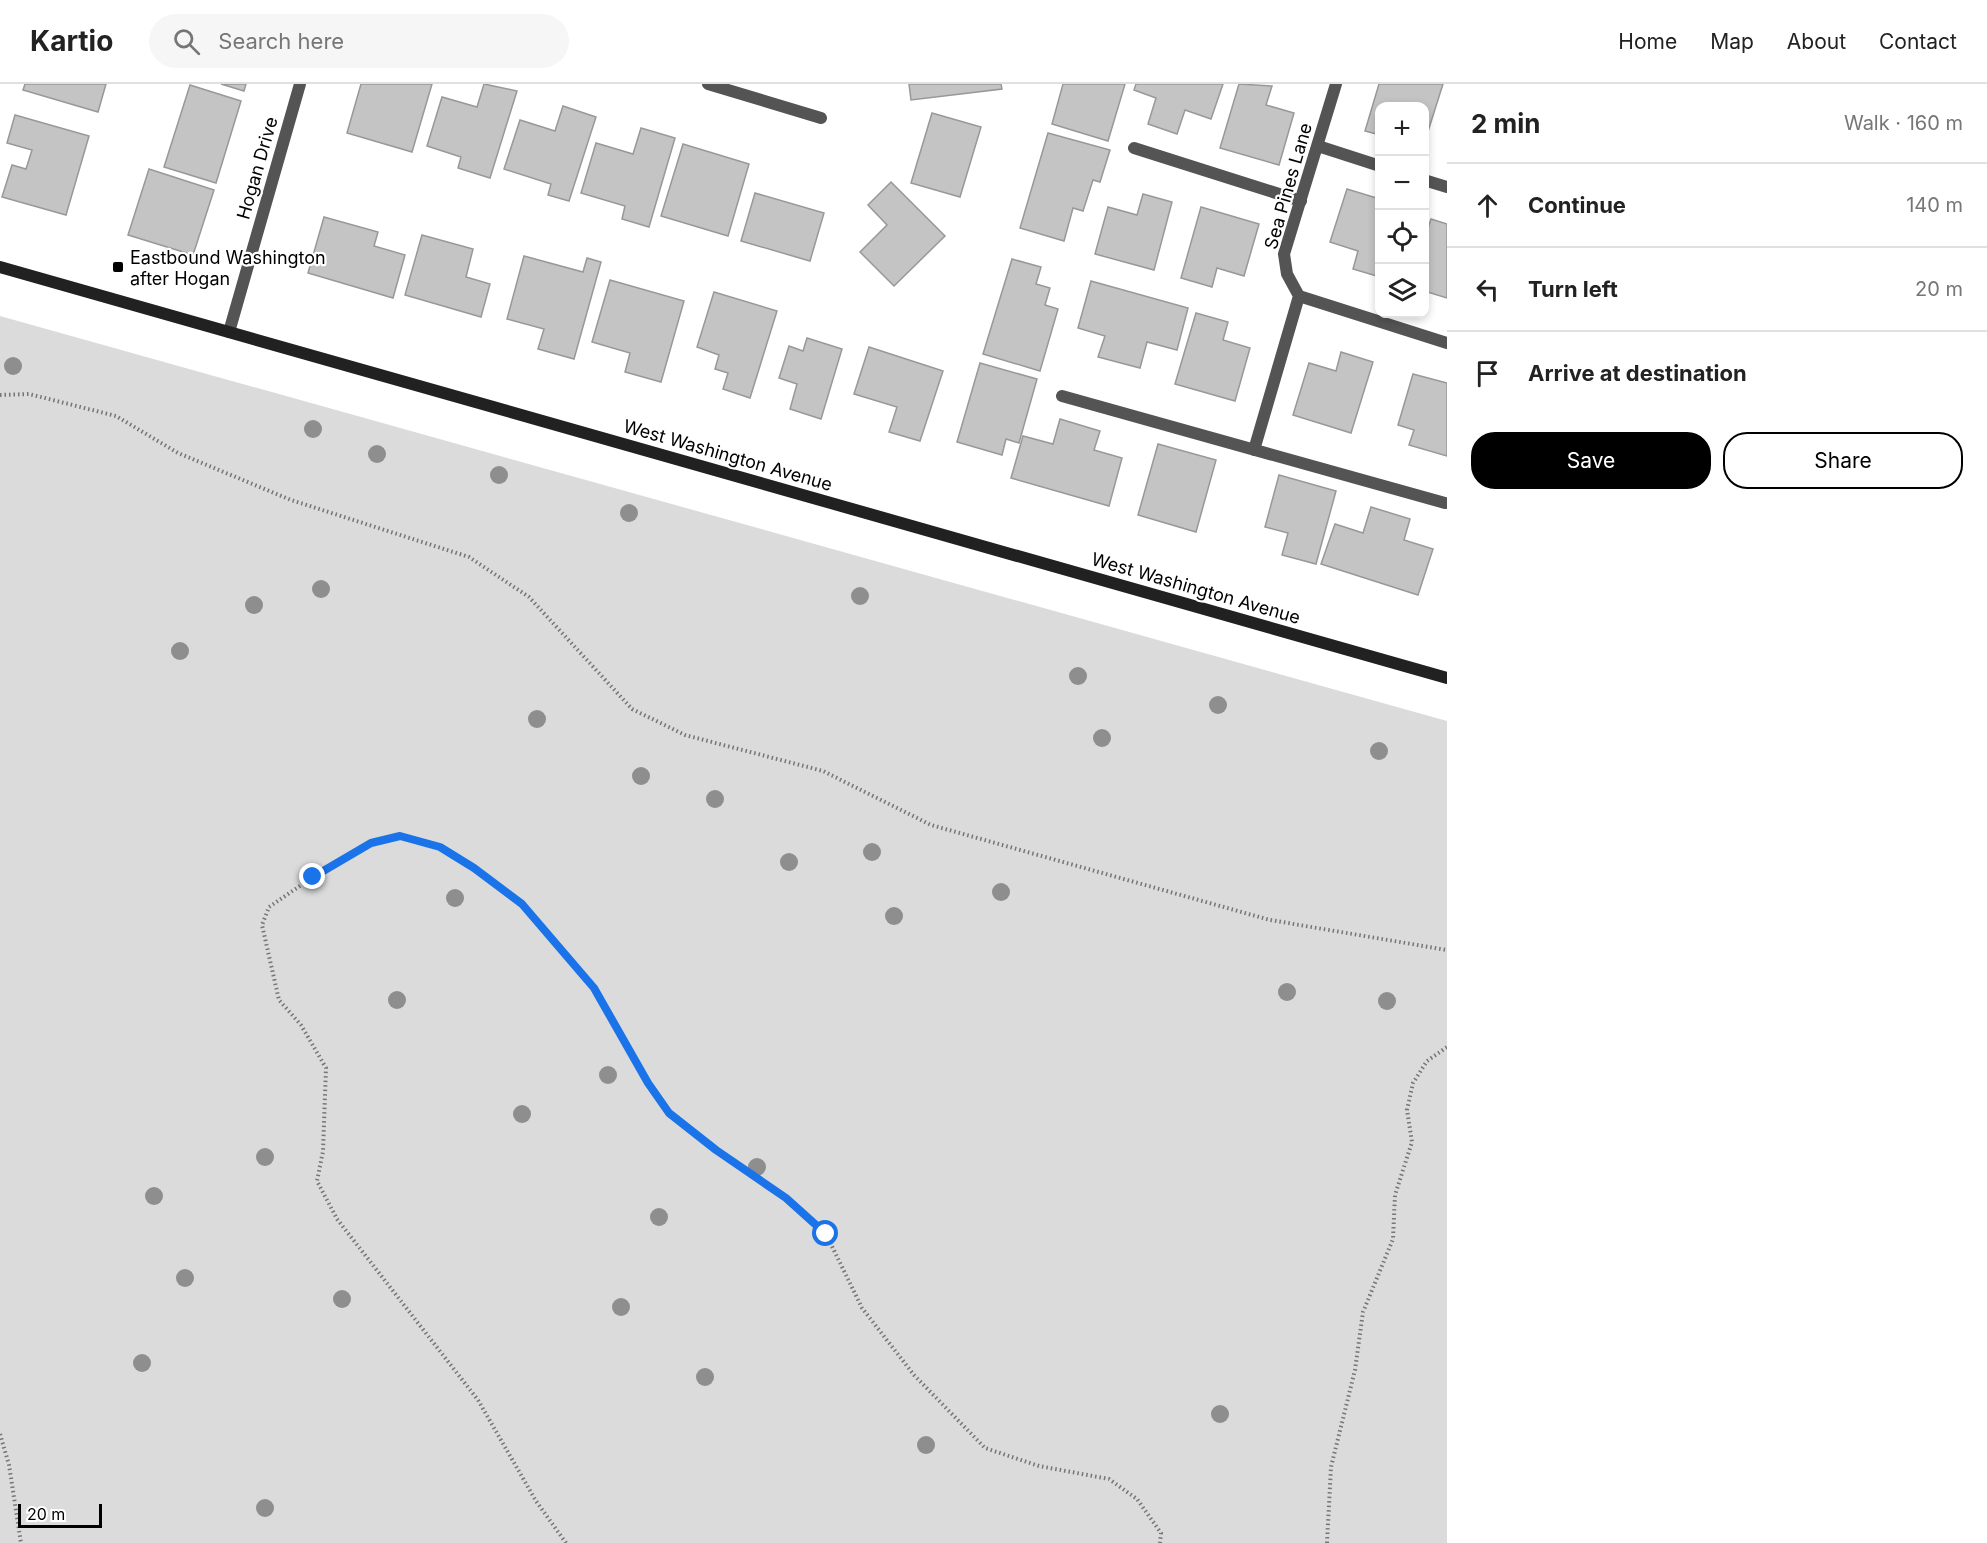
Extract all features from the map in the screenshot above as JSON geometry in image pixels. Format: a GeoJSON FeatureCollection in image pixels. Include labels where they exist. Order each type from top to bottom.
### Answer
{"type":"FeatureCollection","features":[{"type":"Feature","properties":{"kind":"main road","name":"West Washington Avenue"},"geometry":{"type":"LineString","coordinates":[[0,267],[1447,678]]}},
{"type":"Feature","properties":{"kind":"street","name":"Hogan Drive"},"geometry":{"type":"LineString","coordinates":[[229,332],[300,84]]}},
{"type":"Feature","properties":{"kind":"street"},"geometry":{"type":"LineString","coordinates":[[708,84],[821,118]]}},
{"type":"Feature","properties":{"kind":"street","name":"Sea Pines Lane"},"geometry":{"type":"LineString","coordinates":[[1299,296],[1287,274],[1284,254],[1336,84]]}},
{"type":"Feature","properties":{"kind":"street"},"geometry":{"type":"LineString","coordinates":[[1318,146],[1375,164]]}},
{"type":"Feature","properties":{"kind":"street"},"geometry":{"type":"LineString","coordinates":[[1134,148],[1301,201]]}},
{"type":"Feature","properties":{"kind":"street"},"geometry":{"type":"LineString","coordinates":[[1429,181],[1447,187]]}},
{"type":"Feature","properties":{"kind":"street"},"geometry":{"type":"LineString","coordinates":[[1254,450],[1299,296],[1447,343]]}},
{"type":"Feature","properties":{"kind":"street"},"geometry":{"type":"LineString","coordinates":[[1062,396],[1445,503]]}},
{"type":"Feature","properties":{"kind":"path"},"geometry":{"type":"LineString","coordinates":[[0,395],[29,394],[116,416],[178,453],[291,500],[469,556],[529,597],[632,710],[685,735],[823,771],[931,825],[1270,920],[1447,950]]}},
{"type":"Feature","properties":{"kind":"path"},"geometry":{"type":"LineString","coordinates":[[566,1543],[536,1501],[478,1400],[338,1219],[317,1181],[323,1151],[326,1068],[301,1025],[279,1000],[262,925],[269,908],[313,877],[371,843],[400,836],[440,847],[474,868],[522,904],[594,988],[648,1083],[669,1113],[716,1150],[786,1198],[826,1234],[862,1308],[914,1375],[985,1448],[1039,1466],[1109,1479],[1137,1499],[1161,1533],[1160,1543]]}},
{"type":"Feature","properties":{"kind":"path"},"geometry":{"type":"LineString","coordinates":[[1328,1543],[1331,1467],[1355,1370],[1363,1312],[1393,1239],[1395,1195],[1412,1142],[1407,1110],[1413,1083],[1427,1061],[1447,1047]]}},
{"type":"Feature","properties":{"kind":"path"},"geometry":{"type":"LineString","coordinates":[[0,1434],[9,1465],[21,1543]]}},
{"type":"Feature","properties":{"kind":"shaded area"},"geometry":{"type":"Polygon","coordinates":[[[0,316],[1447,721],[1447,1543],[0,1543],[0,316]]]}},
{"type":"Feature","properties":{"kind":"building"},"geometry":{"type":"Polygon","coordinates":[[[25,84],[106,84],[98,112],[23,90],[25,84]]]}},
{"type":"Feature","properties":{"kind":"building"},"geometry":{"type":"Polygon","coordinates":[[[221,84],[246,84],[244,91],[221,84]]]}},
{"type":"Feature","properties":{"kind":"building"},"geometry":{"type":"Polygon","coordinates":[[[361,84],[432,84],[412,152],[347,133],[361,84]]]}},
{"type":"Feature","properties":{"kind":"building"},"geometry":{"type":"Polygon","coordinates":[[[484,84],[517,91],[490,178],[458,168],[461,157],[427,146],[442,97],[477,107],[484,84]]]}},
{"type":"Feature","properties":{"kind":"building"},"geometry":{"type":"Polygon","coordinates":[[[909,84],[1001,84],[1002,89],[911,100],[909,84]]]}},
{"type":"Feature","properties":{"kind":"building"},"geometry":{"type":"Polygon","coordinates":[[[1063,84],[1125,84],[1108,141],[1052,124],[1063,84]]]}},
{"type":"Feature","properties":{"kind":"building"},"geometry":{"type":"Polygon","coordinates":[[[1136,84],[1223,84],[1211,119],[1185,110],[1177,134],[1148,124],[1156,98],[1134,90],[1136,84]]]}},
{"type":"Feature","properties":{"kind":"building"},"geometry":{"type":"Polygon","coordinates":[[[1239,84],[1272,86],[1266,105],[1294,113],[1279,165],[1220,148],[1239,84]]]}},
{"type":"Feature","properties":{"kind":"building"},"geometry":{"type":"Polygon","coordinates":[[[1379,84],[1443,84],[1429,128],[1429,102],[1375,102],[1375,134],[1365,131],[1379,84]]]}},
{"type":"Feature","properties":{"kind":"building"},"geometry":{"type":"Polygon","coordinates":[[[190,85],[241,101],[216,183],[164,167],[190,85]]]}},
{"type":"Feature","properties":{"kind":"building"},"geometry":{"type":"Polygon","coordinates":[[[563,106],[596,117],[569,201],[548,195],[551,184],[504,169],[520,120],[555,131],[563,106]]]}},
{"type":"Feature","properties":{"kind":"building"},"geometry":{"type":"Polygon","coordinates":[[[932,113],[981,127],[960,197],[911,183],[932,113]]]}},
{"type":"Feature","properties":{"kind":"building"},"geometry":{"type":"Polygon","coordinates":[[[15,115],[89,136],[66,215],[2,197],[12,165],[26,169],[32,150],[7,143],[15,115]]]}},
{"type":"Feature","properties":{"kind":"building"},"geometry":{"type":"Polygon","coordinates":[[[641,128],[675,138],[649,227],[622,219],[625,206],[581,193],[596,143],[633,154],[641,128]]]}},
{"type":"Feature","properties":{"kind":"building"},"geometry":{"type":"Polygon","coordinates":[[[1048,133],[1110,150],[1100,182],[1093,180],[1083,211],[1073,208],[1064,241],[1020,228],[1048,133]]]}},
{"type":"Feature","properties":{"kind":"building"},"geometry":{"type":"Polygon","coordinates":[[[683,144],[749,164],[728,236],[661,216],[683,144]]]}},
{"type":"Feature","properties":{"kind":"building"},"geometry":{"type":"Polygon","coordinates":[[[149,169],[214,190],[193,255],[128,235],[149,169]]]}},
{"type":"Feature","properties":{"kind":"building"},"geometry":{"type":"Polygon","coordinates":[[[891,182],[945,236],[894,286],[860,252],[887,225],[868,205],[891,182]]]}},
{"type":"Feature","properties":{"kind":"building"},"geometry":{"type":"Polygon","coordinates":[[[1347,189],[1375,197],[1375,276],[1353,269],[1358,251],[1330,242],[1347,189]]]}},
{"type":"Feature","properties":{"kind":"building"},"geometry":{"type":"Polygon","coordinates":[[[755,193],[824,213],[810,261],[741,241],[755,193]]]}},
{"type":"Feature","properties":{"kind":"building"},"geometry":{"type":"Polygon","coordinates":[[[1143,194],[1172,202],[1154,270],[1095,254],[1108,207],[1137,215],[1143,194]]]}},
{"type":"Feature","properties":{"kind":"building"},"geometry":{"type":"Polygon","coordinates":[[[1201,207],[1259,224],[1244,276],[1217,268],[1212,287],[1181,278],[1201,207]]]}},
{"type":"Feature","properties":{"kind":"building"},"geometry":{"type":"Polygon","coordinates":[[[324,217],[378,232],[374,246],[405,255],[393,298],[308,273],[324,217]]]}},
{"type":"Feature","properties":{"kind":"building"},"geometry":{"type":"Polygon","coordinates":[[[1431,219],[1447,224],[1447,298],[1429,293],[1429,225],[1431,219]]]}},
{"type":"Feature","properties":{"kind":"building"},"geometry":{"type":"Polygon","coordinates":[[[422,235],[473,249],[466,277],[490,284],[481,317],[405,295],[422,235]]]}},
{"type":"Feature","properties":{"kind":"building"},"geometry":{"type":"Polygon","coordinates":[[[524,256],[583,272],[587,258],[601,262],[574,359],[538,349],[544,329],[507,319],[524,256]]]}},
{"type":"Feature","properties":{"kind":"building"},"geometry":{"type":"Polygon","coordinates":[[[1012,259],[1041,267],[1036,284],[1050,288],[1045,305],[1058,309],[1040,371],[983,354],[1012,259]]]}},
{"type":"Feature","properties":{"kind":"building"},"geometry":{"type":"Polygon","coordinates":[[[610,280],[684,301],[661,382],[625,372],[630,353],[592,342],[610,280]]]}},
{"type":"Feature","properties":{"kind":"building"},"geometry":{"type":"Polygon","coordinates":[[[1091,281],[1188,308],[1177,350],[1147,342],[1140,368],[1098,357],[1105,336],[1078,328],[1091,281]]]}},
{"type":"Feature","properties":{"kind":"building"},"geometry":{"type":"Polygon","coordinates":[[[714,292],[777,311],[750,398],[723,389],[728,373],[715,369],[719,355],[697,347],[714,292]]]}},
{"type":"Feature","properties":{"kind":"building"},"geometry":{"type":"Polygon","coordinates":[[[1196,313],[1228,322],[1223,340],[1250,348],[1235,401],[1175,384],[1196,313]]]}},
{"type":"Feature","properties":{"kind":"building"},"geometry":{"type":"Polygon","coordinates":[[[807,338],[842,349],[821,419],[790,409],[797,384],[779,378],[789,346],[803,351],[807,338]]]}},
{"type":"Feature","properties":{"kind":"building"},"geometry":{"type":"Polygon","coordinates":[[[869,347],[943,371],[920,441],[889,432],[897,407],[854,394],[869,347]]]}},
{"type":"Feature","properties":{"kind":"building"},"geometry":{"type":"Polygon","coordinates":[[[1341,352],[1373,362],[1351,433],[1293,415],[1309,363],[1336,371],[1341,352]]]}},
{"type":"Feature","properties":{"kind":"building"},"geometry":{"type":"Polygon","coordinates":[[[980,363],[1037,379],[1019,443],[1006,439],[1002,455],[957,442],[980,363]]]}},
{"type":"Feature","properties":{"kind":"building"},"geometry":{"type":"Polygon","coordinates":[[[1413,374],[1447,383],[1447,456],[1409,445],[1414,430],[1398,425],[1413,374]]]}},
{"type":"Feature","properties":{"kind":"building"},"geometry":{"type":"Polygon","coordinates":[[[1060,419],[1100,431],[1094,450],[1122,458],[1109,506],[1011,478],[1023,436],[1053,444],[1060,419]]]}},
{"type":"Feature","properties":{"kind":"building"},"geometry":{"type":"Polygon","coordinates":[[[1158,444],[1216,460],[1196,532],[1138,515],[1158,444]]]}},
{"type":"Feature","properties":{"kind":"building"},"geometry":{"type":"Polygon","coordinates":[[[1279,475],[1336,491],[1316,564],[1282,555],[1288,533],[1265,527],[1279,475]]]}},
{"type":"Feature","properties":{"kind":"building"},"geometry":{"type":"Polygon","coordinates":[[[1371,507],[1410,519],[1404,540],[1433,549],[1418,595],[1321,564],[1335,524],[1363,533],[1371,507]]]}},
{"type":"Feature","properties":{"kind":"place","name":"Eastbound Washington after Hogan"},"geometry":{"type":"Point","coordinates":[118,267]}},
{"type":"Feature","properties":{"kind":"route"},"geometry":{"type":"LineString","coordinates":[[313,877],[371,843],[400,836],[440,847],[474,868],[522,904],[594,988],[648,1083],[669,1113],[716,1150],[786,1198],[826,1234]]}}]}
